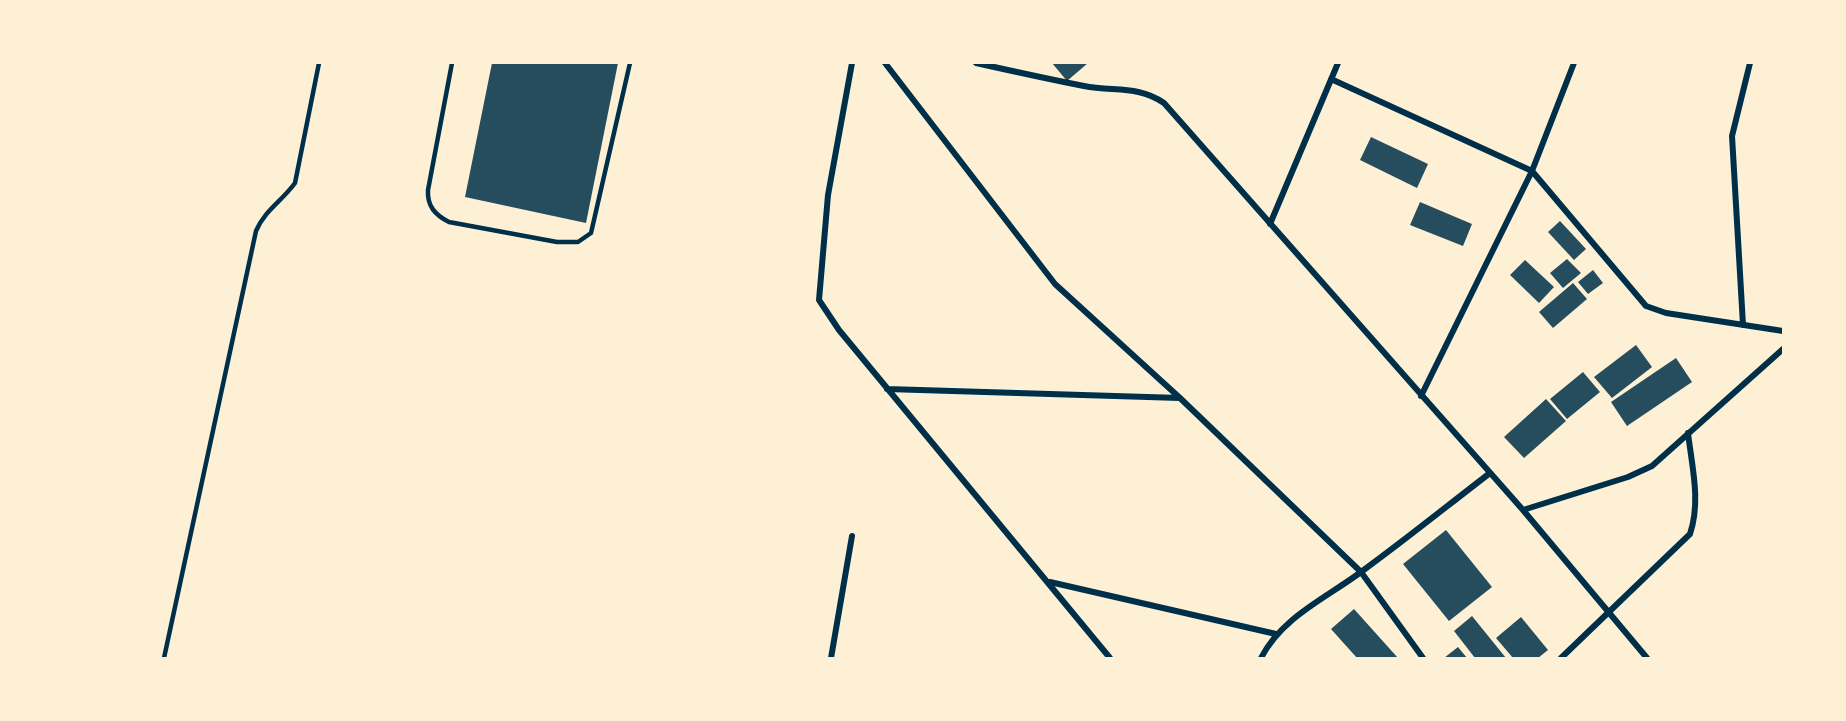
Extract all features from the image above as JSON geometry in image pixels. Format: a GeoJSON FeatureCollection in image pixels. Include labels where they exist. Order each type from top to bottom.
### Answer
{"type":"FeatureCollection","features":[{"type":"Feature","properties":{"kind":"street"},"geometry":{"type":"LineString","coordinates":[[852,63],[824,219],[819,300],[838,330],[1110,658]]}},
{"type":"Feature","properties":{"kind":"street"},"geometry":{"type":"LineString","coordinates":[[885,63],[1055,284],[1180,398],[1361,572],[1424,658]]}},
{"type":"Feature","properties":{"kind":"street"},"geometry":{"type":"LineString","coordinates":[[976,63],[1087,87],[1150,93],[1164,103],[1523,510],[1647,658]]}},
{"type":"Feature","properties":{"kind":"street"},"geometry":{"type":"LineString","coordinates":[[1270,224],[1338,63]]}},
{"type":"Feature","properties":{"kind":"street"},"geometry":{"type":"LineString","coordinates":[[1421,396],[1532,171],[1574,63]]}},
{"type":"Feature","properties":{"kind":"street"},"geometry":{"type":"LineString","coordinates":[[1743,325],[1732,136],[1750,63]]}},
{"type":"Feature","properties":{"kind":"street"},"geometry":{"type":"LineString","coordinates":[[1331,79],[1532,171],[1646,306],[1666,314],[1783,331]]}},
{"type":"Feature","properties":{"kind":"street"},"geometry":{"type":"LineString","coordinates":[[1523,510],[1641,472],[1688,434],[1783,349]]}},
{"type":"Feature","properties":{"kind":"street"},"geometry":{"type":"LineString","coordinates":[[887,389],[1180,398]]}},
{"type":"Feature","properties":{"kind":"street"},"geometry":{"type":"LineString","coordinates":[[1560,658],[1690,534],[1696,516],[1696,497],[1688,434]]}},
{"type":"Feature","properties":{"kind":"street"},"geometry":{"type":"LineString","coordinates":[[1262,658],[1276,634],[1292,619],[1361,572],[1490,474]]}},
{"type":"Feature","properties":{"kind":"street"},"geometry":{"type":"LineString","coordinates":[[831,658],[852,536]]}},
{"type":"Feature","properties":{"kind":"street"},"geometry":{"type":"LineString","coordinates":[[1049,582],[1276,634]]}},
{"type":"Feature","properties":{"kind":"lane"},"geometry":{"type":"LineString","coordinates":[[164,658],[256,231],[269,208],[287,194],[295,183],[319,63]]}},
{"type":"Feature","properties":{"kind":"lane"},"geometry":{"type":"LineString","coordinates":[[452,63],[428,190],[431,207],[438,216],[448,222],[557,242],[578,242],[591,233],[630,63]]}},
{"type":"Feature","properties":{"kind":"building"},"geometry":{"type":"Polygon","coordinates":[[[492,63],[618,63],[586,223],[465,197],[492,63]]]}},
{"type":"Feature","properties":{"kind":"building"},"geometry":{"type":"Polygon","coordinates":[[[1052,63],[1088,63],[1067,81],[1052,63]]]}},
{"type":"Feature","properties":{"kind":"building"},"geometry":{"type":"Polygon","coordinates":[[[1371,137],[1428,164],[1417,188],[1360,160],[1371,137]]]}},
{"type":"Feature","properties":{"kind":"building"},"geometry":{"type":"Polygon","coordinates":[[[1420,202],[1472,224],[1463,246],[1410,225],[1420,202]]]}},
{"type":"Feature","properties":{"kind":"building"},"geometry":{"type":"Polygon","coordinates":[[[1560,221],[1586,249],[1574,260],[1548,232],[1560,221]]]}},
{"type":"Feature","properties":{"kind":"building"},"geometry":{"type":"Polygon","coordinates":[[[1567,259],[1581,273],[1563,288],[1550,273],[1567,259]]]}},
{"type":"Feature","properties":{"kind":"building"},"geometry":{"type":"Polygon","coordinates":[[[1525,260],[1554,287],[1539,303],[1510,275],[1525,260]]]}},
{"type":"Feature","properties":{"kind":"building"},"geometry":{"type":"Polygon","coordinates":[[[1593,270],[1603,283],[1588,294],[1578,282],[1593,270]]]}},
{"type":"Feature","properties":{"kind":"building"},"geometry":{"type":"Polygon","coordinates":[[[1573,283],[1587,299],[1553,328],[1539,312],[1573,283]]]}},
{"type":"Feature","properties":{"kind":"building"},"geometry":{"type":"Polygon","coordinates":[[[1636,345],[1652,367],[1612,398],[1594,377],[1636,345]]]}},
{"type":"Feature","properties":{"kind":"building"},"geometry":{"type":"Polygon","coordinates":[[[1676,358],[1692,382],[1627,426],[1611,402],[1676,358]]]}},
{"type":"Feature","properties":{"kind":"building"},"geometry":{"type":"Polygon","coordinates":[[[1583,372],[1600,392],[1567,419],[1550,399],[1583,372]]]}},
{"type":"Feature","properties":{"kind":"building"},"geometry":{"type":"Polygon","coordinates":[[[1546,399],[1566,421],[1524,458],[1504,437],[1546,399]]]}},
{"type":"Feature","properties":{"kind":"building"},"geometry":{"type":"Polygon","coordinates":[[[1446,530],[1492,587],[1449,621],[1403,564],[1446,530]]]}},
{"type":"Feature","properties":{"kind":"building"},"geometry":{"type":"Polygon","coordinates":[[[1354,609],[1398,658],[1357,658],[1331,629],[1354,609]]]}},
{"type":"Feature","properties":{"kind":"building"},"geometry":{"type":"Polygon","coordinates":[[[1472,616],[1506,658],[1475,658],[1454,631],[1472,616]]]}},
{"type":"Feature","properties":{"kind":"building"},"geometry":{"type":"Polygon","coordinates":[[[1521,617],[1548,650],[1538,658],[1513,658],[1496,638],[1521,617]]]}},
{"type":"Feature","properties":{"kind":"building"},"geometry":{"type":"Polygon","coordinates":[[[1458,647],[1467,658],[1444,658],[1458,647]]]}}]}
